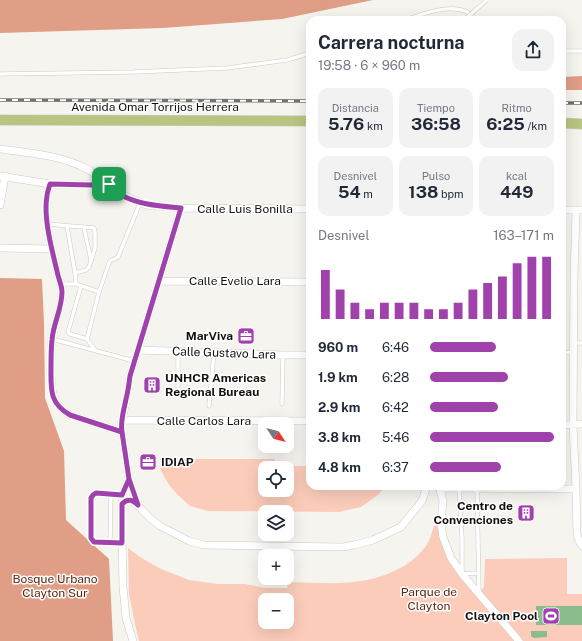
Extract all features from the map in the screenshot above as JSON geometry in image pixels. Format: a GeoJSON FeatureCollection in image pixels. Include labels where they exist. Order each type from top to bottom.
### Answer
{"type":"FeatureCollection","features":[{"type":"Feature","properties":{"kind":"main road","name":"Avenida Omar Torrijos Herrera"},"geometry":{"type":"LineString","coordinates":[[0,120],[306,121]]}},
{"type":"Feature","properties":{"kind":"main road"},"geometry":{"type":"LineString","coordinates":[[566,124],[582,124]]}},
{"type":"Feature","properties":{"kind":"street","name":"Calle Luis Bonilla"},"geometry":{"type":"LineString","coordinates":[[0,149],[60,158],[86,169],[109,184],[120,194],[140,203],[181,208],[306,209]]}},
{"type":"Feature","properties":{"kind":"street"},"geometry":{"type":"LineString","coordinates":[[0,205],[2,176],[50,184],[109,184]]}},
{"type":"Feature","properties":{"kind":"street"},"geometry":{"type":"LineString","coordinates":[[50,184],[47,196],[47,224],[62,291],[52,340],[51,390],[54,399],[62,410],[70,415],[122,432]]}},
{"type":"Feature","properties":{"kind":"street"},"geometry":{"type":"LineString","coordinates":[[138,505],[129,479],[121,426],[130,376],[136,361],[181,208]]}},
{"type":"Feature","properties":{"kind":"street"},"geometry":{"type":"LineString","coordinates":[[566,210],[579,210],[574,277],[573,425],[576,489],[576,534],[582,546]]}},
{"type":"Feature","properties":{"kind":"street"},"geometry":{"type":"LineString","coordinates":[[0,248],[52,249]]}},
{"type":"Feature","properties":{"kind":"street","name":"Calle Evelio Lara"},"geometry":{"type":"LineString","coordinates":[[159,281],[306,282]]}},
{"type":"Feature","properties":{"kind":"street","name":"Calle Gustavo Lara"},"geometry":{"type":"LineString","coordinates":[[138,350],[306,355]]}},
{"type":"Feature","properties":{"kind":"street","name":"Calle Carlos Lara"},"geometry":{"type":"LineString","coordinates":[[122,420],[306,421]]}},
{"type":"Feature","properties":{"kind":"street"},"geometry":{"type":"LineString","coordinates":[[566,424],[582,424]]}},
{"type":"Feature","properties":{"kind":"street"},"geometry":{"type":"LineString","coordinates":[[129,479],[122,495],[122,543],[126,618],[132,641]]}},
{"type":"Feature","properties":{"kind":"street"},"geometry":{"type":"LineString","coordinates":[[566,489],[576,489]]}},
{"type":"Feature","properties":{"kind":"street"},"geometry":{"type":"LineString","coordinates":[[122,504],[128,500],[134,501],[160,526],[189,541],[204,545],[344,547],[354,546],[373,540],[401,526],[422,501],[426,490]]}},
{"type":"Feature","properties":{"kind":"street"},"geometry":{"type":"LineString","coordinates":[[440,490],[443,501],[441,524],[443,537],[450,558],[519,641]]}},
{"type":"Feature","properties":{"kind":"lane"},"geometry":{"type":"LineString","coordinates":[[469,16],[487,0]]}},
{"type":"Feature","properties":{"kind":"lane"},"geometry":{"type":"LineString","coordinates":[[414,16],[432,7]]}},
{"type":"Feature","properties":{"kind":"lane"},"geometry":{"type":"LineString","coordinates":[[469,7],[474,16]]}},
{"type":"Feature","properties":{"kind":"lane"},"geometry":{"type":"LineString","coordinates":[[566,51],[582,51]]}},
{"type":"Feature","properties":{"kind":"lane"},"geometry":{"type":"LineString","coordinates":[[0,74],[134,72],[227,68],[287,60],[306,54]]}},
{"type":"Feature","properties":{"kind":"lane"},"geometry":{"type":"LineString","coordinates":[[94,350],[87,338],[109,263],[118,257],[140,203]]}},
{"type":"Feature","properties":{"kind":"lane"},"geometry":{"type":"LineString","coordinates":[[47,224],[94,228],[95,248],[89,267],[86,270],[75,272]]}},
{"type":"Feature","properties":{"kind":"lane"},"geometry":{"type":"LineString","coordinates":[[67,226],[76,284]]}},
{"type":"Feature","properties":{"kind":"lane"},"geometry":{"type":"LineString","coordinates":[[84,228],[91,260]]}},
{"type":"Feature","properties":{"kind":"lane"},"geometry":{"type":"LineString","coordinates":[[60,284],[76,284],[100,292]]}},
{"type":"Feature","properties":{"kind":"lane"},"geometry":{"type":"LineString","coordinates":[[81,286],[68,332],[70,334],[87,338]]}},
{"type":"Feature","properties":{"kind":"lane"},"geometry":{"type":"LineString","coordinates":[[52,340],[136,361]]}},
{"type":"Feature","properties":{"kind":"lane"},"geometry":{"type":"LineString","coordinates":[[574,343],[582,343]]}},
{"type":"Feature","properties":{"kind":"lane"},"geometry":{"type":"LineString","coordinates":[[178,352],[178,390]]}},
{"type":"Feature","properties":{"kind":"lane"},"geometry":{"type":"LineString","coordinates":[[566,353],[574,352]]}},
{"type":"Feature","properties":{"kind":"lane"},"geometry":{"type":"LineString","coordinates":[[209,406],[214,353]]}},
{"type":"Feature","properties":{"kind":"lane"},"geometry":{"type":"LineString","coordinates":[[282,404],[283,355]]}},
{"type":"Feature","properties":{"kind":"lane"},"geometry":{"type":"LineString","coordinates":[[459,490],[462,538],[462,574],[479,573]]}},
{"type":"Feature","properties":{"kind":"lane"},"geometry":{"type":"LineString","coordinates":[[477,490],[479,593]]}},
{"type":"Feature","properties":{"kind":"lane"},"geometry":{"type":"LineString","coordinates":[[122,495],[96,493],[91,498],[91,538],[94,542],[122,543]]}},
{"type":"Feature","properties":{"kind":"lane"},"geometry":{"type":"LineString","coordinates":[[110,543],[111,494]]}},
{"type":"Feature","properties":{"kind":"green space"},"geometry":{"type":"Polygon","coordinates":[[[0,0],[373,0],[282,19],[163,28],[0,33],[0,0]]]}},
{"type":"Feature","properties":{"kind":"green space"},"geometry":{"type":"Polygon","coordinates":[[[582,76],[582,90],[566,90],[566,77],[582,76]]]}},
{"type":"Feature","properties":{"kind":"green space","name":"Bosque Urbano Clayton Sur"},"geometry":{"type":"Polygon","coordinates":[[[0,278],[42,279],[45,398],[64,451],[66,520],[109,559],[113,641],[0,641],[0,278]]]}},
{"type":"Feature","properties":{"kind":"green space"},"geometry":{"type":"Polygon","coordinates":[[[160,459],[275,459],[275,461],[258,461],[258,497],[294,497],[294,466],[306,466],[306,490],[382,490],[361,507],[339,512],[294,512],[294,505],[258,505],[258,511],[208,511],[190,506],[169,485],[161,471],[160,459]]]}},
{"type":"Feature","properties":{"kind":"green space","name":"Parque de Clayton"},"geometry":{"type":"Polygon","coordinates":[[[441,524],[447,549],[479,593],[484,587],[485,559],[567,558],[567,594],[582,594],[582,641],[139,641],[129,594],[128,548],[161,569],[189,580],[218,584],[245,584],[266,588],[287,588],[288,585],[294,585],[294,582],[348,583],[376,578],[404,566],[421,552],[429,541],[434,526],[441,524]]]}},
{"type":"Feature","properties":{"kind":"shaded area"},"geometry":{"type":"Polygon","coordinates":[[[536,606],[582,606],[582,625],[536,625],[536,606]]]}},
{"type":"Feature","properties":{"kind":"shaded area"},"geometry":{"type":"Polygon","coordinates":[[[531,631],[547,631],[547,637],[534,638],[531,636],[531,631]]]}},
{"type":"Feature","properties":{"kind":"railway"},"geometry":{"type":"LineString","coordinates":[[0,100],[306,101]]}},
{"type":"Feature","properties":{"kind":"railway"},"geometry":{"type":"LineString","coordinates":[[566,103],[582,103]]}},
{"type":"Feature","properties":{"kind":"place","name":"MarViva"},"geometry":{"type":"Point","coordinates":[246,336]}},
{"type":"Feature","properties":{"kind":"place","name":"UNHCR Americas Regional Bureau"},"geometry":{"type":"Point","coordinates":[152,385]}},
{"type":"Feature","properties":{"kind":"place","name":"IDIAP"},"geometry":{"type":"Point","coordinates":[148,462]}},
{"type":"Feature","properties":{"kind":"place","name":"Centro de Convenciones"},"geometry":{"type":"Point","coordinates":[526,513]}},
{"type":"Feature","properties":{"kind":"place","name":"Clayton Pool"},"geometry":{"type":"Point","coordinates":[551,616]}},
{"type":"Feature","properties":{"kind":"route"},"geometry":{"type":"LineString","coordinates":[[109,184],[50,184],[47,196],[47,224],[62,291],[52,340],[51,390],[54,399],[66,413],[122,432],[129,479],[122,495],[96,493],[91,498],[92,540],[94,542],[122,543],[122,504],[128,500],[134,501],[138,505],[129,479],[122,432],[121,426],[122,420],[130,376],[136,361],[181,208],[140,203],[120,194],[109,184]]}}]}
